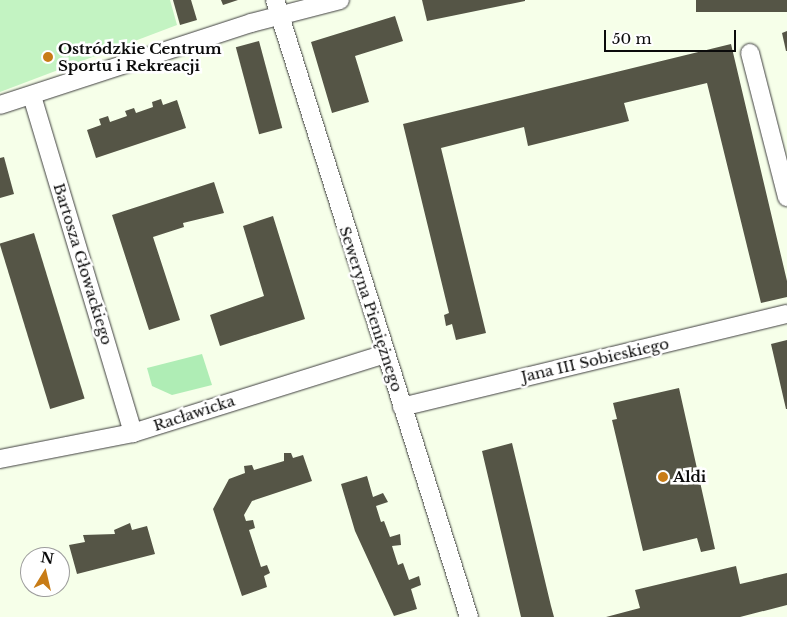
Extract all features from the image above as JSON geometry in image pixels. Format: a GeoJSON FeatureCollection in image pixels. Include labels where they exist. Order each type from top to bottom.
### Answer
{"type":"FeatureCollection","features":[{"type":"Feature","properties":{"kind":"street"},"geometry":{"type":"LineString","coordinates":[[0,106],[277,7],[340,0]]}},
{"type":"Feature","properties":{"kind":"street","name":"Seweryna Pieniężnego"},"geometry":{"type":"LineString","coordinates":[[277,7],[469,617]]}},
{"type":"Feature","properties":{"kind":"street"},"geometry":{"type":"LineString","coordinates":[[750,53],[787,197]]}},
{"type":"Feature","properties":{"kind":"street","name":"Bartosza Głowackiego"},"geometry":{"type":"LineString","coordinates":[[32,96],[133,433]]}},
{"type":"Feature","properties":{"kind":"street","name":"Jana III Sobieskiego"},"geometry":{"type":"LineString","coordinates":[[402,407],[787,314]]}},
{"type":"Feature","properties":{"kind":"street","name":"Racławicka"},"geometry":{"type":"LineString","coordinates":[[0,459],[133,433],[385,354]]}},
{"type":"Feature","properties":{"kind":"green space","name":"Ostródzkie Centrum Sportu i Rekreacji"},"geometry":{"type":"Polygon","coordinates":[[[0,0],[170,0],[177,25],[0,92],[0,0]]]}},
{"type":"Feature","properties":{"kind":"green space"},"geometry":{"type":"Polygon","coordinates":[[[202,354],[212,385],[172,395],[152,386],[147,368],[202,354]]]}},
{"type":"Feature","properties":{"kind":"building"},"geometry":{"type":"Polygon","coordinates":[[[173,0],[191,0],[197,20],[180,25],[173,0]]]}},
{"type":"Feature","properties":{"kind":"building"},"geometry":{"type":"Polygon","coordinates":[[[221,0],[238,0],[223,5],[221,0]]]}},
{"type":"Feature","properties":{"kind":"building"},"geometry":{"type":"Polygon","coordinates":[[[422,0],[525,0],[525,1],[427,21],[422,0]]]}},
{"type":"Feature","properties":{"kind":"building"},"geometry":{"type":"Polygon","coordinates":[[[696,0],[787,0],[787,12],[696,12],[696,0]]]}},
{"type":"Feature","properties":{"kind":"building"},"geometry":{"type":"Polygon","coordinates":[[[395,16],[403,41],[355,56],[369,102],[332,113],[311,42],[395,16]]]}},
{"type":"Feature","properties":{"kind":"building"},"geometry":{"type":"Polygon","coordinates":[[[787,31],[787,51],[786,51],[782,33],[787,31]]]}},
{"type":"Feature","properties":{"kind":"building"},"geometry":{"type":"Polygon","coordinates":[[[259,41],[282,128],[259,134],[236,47],[259,41]]]}},
{"type":"Feature","properties":{"kind":"building"},"geometry":{"type":"Polygon","coordinates":[[[731,44],[787,281],[787,297],[761,303],[707,83],[624,103],[629,121],[528,146],[524,127],[441,148],[486,333],[456,340],[452,324],[446,326],[444,315],[449,313],[403,124],[731,44]]]}},
{"type":"Feature","properties":{"kind":"building"},"geometry":{"type":"Polygon","coordinates":[[[161,99],[163,105],[177,100],[186,128],[96,158],[87,130],[101,125],[99,119],[108,116],[110,122],[127,116],[125,111],[134,108],[136,113],[153,107],[152,102],[161,99]]]}},
{"type":"Feature","properties":{"kind":"building"},"geometry":{"type":"Polygon","coordinates":[[[4,157],[14,194],[0,198],[0,158],[4,157]]]}},
{"type":"Feature","properties":{"kind":"building"},"geometry":{"type":"Polygon","coordinates":[[[214,182],[224,213],[183,223],[184,227],[153,237],[180,320],[149,330],[112,215],[214,182]]]}},
{"type":"Feature","properties":{"kind":"building"},"geometry":{"type":"Polygon","coordinates":[[[273,216],[305,319],[220,346],[210,315],[264,296],[243,226],[273,216]]]}},
{"type":"Feature","properties":{"kind":"building"},"geometry":{"type":"Polygon","coordinates":[[[34,233],[85,398],[50,409],[0,245],[34,233]]]}},
{"type":"Feature","properties":{"kind":"building"},"geometry":{"type":"Polygon","coordinates":[[[787,340],[787,409],[786,409],[771,344],[787,340]]]}},
{"type":"Feature","properties":{"kind":"building","name":"Aldi"},"geometry":{"type":"Polygon","coordinates":[[[679,388],[715,549],[701,552],[697,538],[643,551],[612,420],[617,419],[613,403],[679,388]]]}},
{"type":"Feature","properties":{"kind":"building"},"geometry":{"type":"Polygon","coordinates":[[[512,443],[554,617],[521,617],[482,451],[512,443]]]}},
{"type":"Feature","properties":{"kind":"building"},"geometry":{"type":"Polygon","coordinates":[[[284,453],[291,453],[293,458],[303,455],[312,481],[252,501],[244,515],[246,521],[253,520],[255,528],[249,530],[261,567],[267,565],[270,573],[264,576],[267,587],[242,596],[213,509],[229,479],[245,473],[244,466],[252,465],[254,470],[284,461],[284,453]]]}},
{"type":"Feature","properties":{"kind":"building"},"geometry":{"type":"Polygon","coordinates":[[[367,476],[373,497],[383,493],[388,502],[376,506],[381,522],[384,521],[390,537],[400,534],[401,545],[392,546],[398,565],[403,563],[409,580],[419,576],[421,585],[411,589],[417,609],[394,616],[355,531],[341,484],[367,476]]]}},
{"type":"Feature","properties":{"kind":"building"},"geometry":{"type":"Polygon","coordinates":[[[130,523],[132,530],[147,526],[155,554],[77,574],[69,545],[85,542],[83,535],[115,534],[114,530],[130,523]]]}},
{"type":"Feature","properties":{"kind":"building"},"geometry":{"type":"Polygon","coordinates":[[[736,566],[740,584],[787,573],[787,605],[740,617],[606,617],[640,608],[635,590],[736,566]]]}},
{"type":"Feature","properties":{"kind":"place","name":"Ostródzkie Centrum Sportu i Rekreacji"},"geometry":{"type":"Point","coordinates":[48,57]}},
{"type":"Feature","properties":{"kind":"place","name":"Aldi"},"geometry":{"type":"Point","coordinates":[663,477]}}]}
